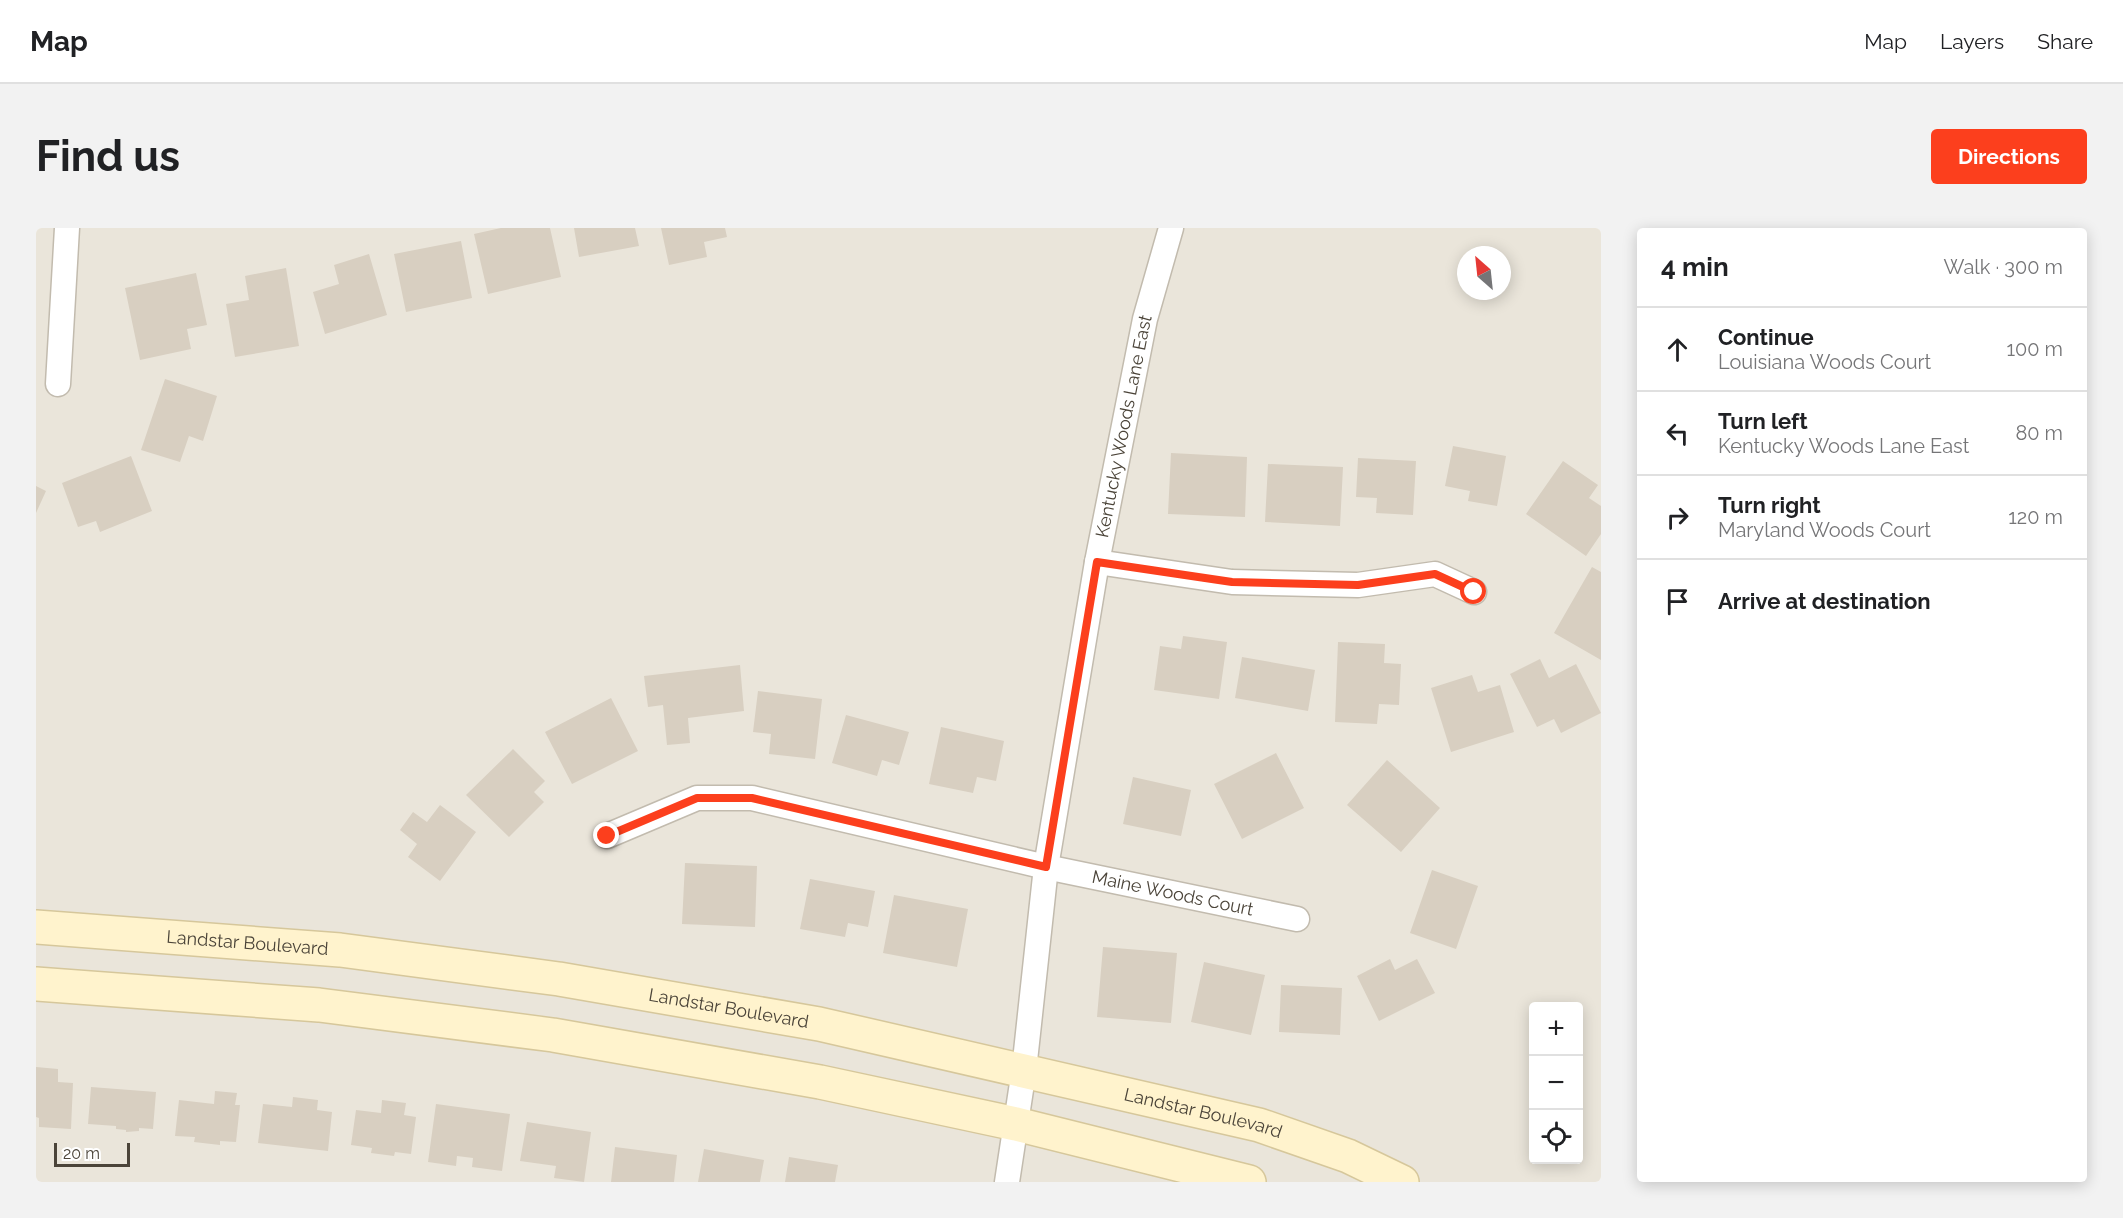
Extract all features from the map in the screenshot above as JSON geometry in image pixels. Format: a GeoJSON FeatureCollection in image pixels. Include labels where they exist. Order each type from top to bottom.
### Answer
{"type":"FeatureCollection","features":[{"type":"Feature","properties":{"kind":"street"},"geometry":{"type":"LineString","coordinates":[[58,384],[67,228]]}},
{"type":"Feature","properties":{"kind":"street","name":"Kentucky Woods Lane East"},"geometry":{"type":"LineString","coordinates":[[1007,1182],[1024,1070],[1046,867],[1097,562],[1145,319],[1171,228]]}},
{"type":"Feature","properties":{"kind":"street"},"geometry":{"type":"LineString","coordinates":[[1097,562],[1232,582],[1358,585],[1435,574],[1474,592]]}},
{"type":"Feature","properties":{"kind":"street","name":"Maine Woods Court"},"geometry":{"type":"LineString","coordinates":[[607,836],[697,798],[752,798],[1046,867],[1297,919]]}},
{"type":"Feature","properties":{"kind":"street","name":"Landstar Boulevard"},"geometry":{"type":"LineString","coordinates":[[36,927],[340,950],[559,979],[819,1024],[1259,1125],[1348,1156],[1402,1182]]}},
{"type":"Feature","properties":{"kind":"street"},"geometry":{"type":"LineString","coordinates":[[36,984],[319,1005],[553,1035],[820,1082],[1016,1125],[1249,1182]]}},
{"type":"Feature","properties":{"kind":"shaded area"},"geometry":{"type":"Polygon","coordinates":[[[36,228],[1601,228],[1601,1182],[36,1182],[36,228]]]}},
{"type":"Feature","properties":{"kind":"building"},"geometry":{"type":"Polygon","coordinates":[[[501,228],[550,228],[561,277],[488,294],[474,234],[501,228]]]}},
{"type":"Feature","properties":{"kind":"building"},"geometry":{"type":"Polygon","coordinates":[[[574,228],[635,228],[639,246],[579,257],[574,228]]]}},
{"type":"Feature","properties":{"kind":"building"},"geometry":{"type":"Polygon","coordinates":[[[661,228],[725,228],[727,237],[704,242],[707,257],[669,265],[661,228]]]}},
{"type":"Feature","properties":{"kind":"building"},"geometry":{"type":"Polygon","coordinates":[[[461,241],[472,298],[406,312],[394,254],[461,241]]]}},
{"type":"Feature","properties":{"kind":"building"},"geometry":{"type":"Polygon","coordinates":[[[369,254],[387,315],[325,334],[313,292],[339,284],[334,265],[369,254]]]}},
{"type":"Feature","properties":{"kind":"building"},"geometry":{"type":"Polygon","coordinates":[[[286,268],[299,346],[235,357],[226,304],[249,300],[245,276],[286,268]]]}},
{"type":"Feature","properties":{"kind":"building"},"geometry":{"type":"Polygon","coordinates":[[[196,273],[207,325],[187,329],[191,349],[140,360],[125,288],[196,273]]]}},
{"type":"Feature","properties":{"kind":"building"},"geometry":{"type":"Polygon","coordinates":[[[165,379],[217,396],[203,441],[189,436],[180,462],[141,450],[165,379]]]}},
{"type":"Feature","properties":{"kind":"building"},"geometry":{"type":"Polygon","coordinates":[[[1453,446],[1506,456],[1497,506],[1468,501],[1470,491],[1445,486],[1453,446]]]}},
{"type":"Feature","properties":{"kind":"building"},"geometry":{"type":"Polygon","coordinates":[[[1171,453],[1247,457],[1245,517],[1168,514],[1171,453]]]}},
{"type":"Feature","properties":{"kind":"building"},"geometry":{"type":"Polygon","coordinates":[[[131,456],[152,511],[100,532],[96,521],[78,527],[62,483],[131,456]]]}},
{"type":"Feature","properties":{"kind":"building"},"geometry":{"type":"Polygon","coordinates":[[[1358,458],[1416,461],[1413,515],[1376,513],[1377,498],[1356,497],[1358,458]]]}},
{"type":"Feature","properties":{"kind":"building"},"geometry":{"type":"Polygon","coordinates":[[[1563,461],[1598,485],[1589,498],[1601,506],[1601,534],[1586,556],[1526,514],[1563,461]]]}},
{"type":"Feature","properties":{"kind":"building"},"geometry":{"type":"Polygon","coordinates":[[[1268,464],[1343,467],[1340,526],[1265,522],[1268,464]]]}},
{"type":"Feature","properties":{"kind":"building"},"geometry":{"type":"Polygon","coordinates":[[[36,486],[46,491],[36,513],[36,486]]]}},
{"type":"Feature","properties":{"kind":"building"},"geometry":{"type":"Polygon","coordinates":[[[1592,567],[1601,572],[1601,660],[1554,633],[1592,567]]]}},
{"type":"Feature","properties":{"kind":"building"},"geometry":{"type":"Polygon","coordinates":[[[1183,636],[1227,642],[1219,699],[1154,690],[1160,646],[1181,649],[1183,636]]]}},
{"type":"Feature","properties":{"kind":"building"},"geometry":{"type":"Polygon","coordinates":[[[1338,642],[1385,644],[1384,663],[1401,664],[1399,705],[1379,704],[1377,724],[1335,722],[1338,642]]]}},
{"type":"Feature","properties":{"kind":"building"},"geometry":{"type":"Polygon","coordinates":[[[1242,657],[1315,670],[1308,711],[1235,698],[1242,657]]]}},
{"type":"Feature","properties":{"kind":"building"},"geometry":{"type":"Polygon","coordinates":[[[1540,659],[1549,678],[1576,664],[1601,713],[1561,733],[1554,719],[1537,727],[1510,674],[1540,659]]]}},
{"type":"Feature","properties":{"kind":"building"},"geometry":{"type":"Polygon","coordinates":[[[740,665],[744,711],[688,718],[690,743],[667,745],[663,705],[648,707],[644,676],[740,665]]]}},
{"type":"Feature","properties":{"kind":"building"},"geometry":{"type":"Polygon","coordinates":[[[1472,675],[1478,692],[1500,685],[1514,732],[1451,752],[1431,688],[1472,675]]]}},
{"type":"Feature","properties":{"kind":"building"},"geometry":{"type":"Polygon","coordinates":[[[758,691],[822,699],[815,759],[769,754],[771,734],[753,732],[758,691]]]}},
{"type":"Feature","properties":{"kind":"building"},"geometry":{"type":"Polygon","coordinates":[[[611,698],[638,751],[572,784],[545,732],[611,698]]]}},
{"type":"Feature","properties":{"kind":"building"},"geometry":{"type":"Polygon","coordinates":[[[846,715],[909,732],[899,765],[882,760],[877,776],[832,763],[846,715]]]}},
{"type":"Feature","properties":{"kind":"building"},"geometry":{"type":"Polygon","coordinates":[[[941,727],[1004,741],[996,781],[977,777],[973,793],[929,784],[941,727]]]}},
{"type":"Feature","properties":{"kind":"building"},"geometry":{"type":"Polygon","coordinates":[[[513,749],[545,781],[534,792],[544,802],[509,837],[466,795],[513,749]]]}},
{"type":"Feature","properties":{"kind":"building"},"geometry":{"type":"Polygon","coordinates":[[[1276,753],[1304,808],[1242,839],[1214,784],[1276,753]]]}},
{"type":"Feature","properties":{"kind":"building"},"geometry":{"type":"Polygon","coordinates":[[[1387,760],[1440,808],[1401,852],[1347,805],[1387,760]]]}},
{"type":"Feature","properties":{"kind":"building"},"geometry":{"type":"Polygon","coordinates":[[[1133,777],[1191,790],[1181,836],[1123,824],[1133,777]]]}},
{"type":"Feature","properties":{"kind":"building"},"geometry":{"type":"Polygon","coordinates":[[[440,805],[476,832],[440,881],[408,857],[417,844],[400,830],[413,812],[427,822],[440,805]]]}},
{"type":"Feature","properties":{"kind":"building"},"geometry":{"type":"Polygon","coordinates":[[[685,863],[757,866],[755,927],[682,924],[685,863]]]}},
{"type":"Feature","properties":{"kind":"building"},"geometry":{"type":"Polygon","coordinates":[[[1432,870],[1478,886],[1456,949],[1410,933],[1432,870]]]}},
{"type":"Feature","properties":{"kind":"building"},"geometry":{"type":"Polygon","coordinates":[[[810,879],[875,891],[868,927],[848,923],[845,937],[800,929],[810,879]]]}},
{"type":"Feature","properties":{"kind":"building"},"geometry":{"type":"Polygon","coordinates":[[[894,895],[968,909],[957,967],[883,953],[894,895]]]}},
{"type":"Feature","properties":{"kind":"building"},"geometry":{"type":"Polygon","coordinates":[[[1103,947],[1177,953],[1171,1023],[1097,1017],[1103,947]]]}},
{"type":"Feature","properties":{"kind":"building"},"geometry":{"type":"Polygon","coordinates":[[[1390,959],[1395,970],[1417,959],[1435,993],[1379,1021],[1357,976],[1390,959]]]}},
{"type":"Feature","properties":{"kind":"building"},"geometry":{"type":"Polygon","coordinates":[[[1204,962],[1265,975],[1251,1035],[1191,1022],[1204,962]]]}},
{"type":"Feature","properties":{"kind":"building"},"geometry":{"type":"Polygon","coordinates":[[[1281,985],[1342,988],[1340,1035],[1279,1032],[1281,985]]]}},
{"type":"Feature","properties":{"kind":"building"},"geometry":{"type":"Polygon","coordinates":[[[36,1067],[58,1069],[58,1082],[73,1083],[71,1129],[39,1127],[39,1118],[36,1117],[36,1067]]]}},
{"type":"Feature","properties":{"kind":"building"},"geometry":{"type":"Polygon","coordinates":[[[91,1087],[156,1092],[153,1129],[139,1128],[139,1131],[126,1132],[126,1130],[116,1129],[116,1126],[88,1124],[91,1087]]]}},
{"type":"Feature","properties":{"kind":"building"},"geometry":{"type":"Polygon","coordinates":[[[215,1091],[237,1093],[235,1105],[240,1105],[236,1142],[220,1141],[220,1145],[194,1142],[195,1137],[175,1136],[179,1100],[214,1104],[215,1091]]]}},
{"type":"Feature","properties":{"kind":"building"},"geometry":{"type":"Polygon","coordinates":[[[293,1097],[318,1100],[317,1110],[332,1112],[328,1151],[258,1143],[263,1104],[292,1107],[293,1097]]]}},
{"type":"Feature","properties":{"kind":"building"},"geometry":{"type":"Polygon","coordinates":[[[382,1100],[406,1103],[404,1115],[416,1117],[411,1154],[395,1152],[394,1156],[371,1153],[372,1148],[351,1145],[356,1110],[381,1113],[382,1100]]]}},
{"type":"Feature","properties":{"kind":"building"},"geometry":{"type":"Polygon","coordinates":[[[436,1104],[510,1114],[502,1171],[472,1167],[473,1158],[457,1156],[456,1166],[428,1162],[436,1104]]]}},
{"type":"Feature","properties":{"kind":"building"},"geometry":{"type":"Polygon","coordinates":[[[527,1122],[591,1132],[584,1182],[554,1178],[556,1166],[520,1161],[527,1122]]]}},
{"type":"Feature","properties":{"kind":"building"},"geometry":{"type":"Polygon","coordinates":[[[615,1147],[677,1155],[674,1182],[611,1182],[615,1147]]]}},
{"type":"Feature","properties":{"kind":"building"},"geometry":{"type":"Polygon","coordinates":[[[704,1149],[764,1160],[760,1182],[698,1182],[704,1149]]]}},
{"type":"Feature","properties":{"kind":"building"},"geometry":{"type":"Polygon","coordinates":[[[789,1157],[838,1165],[835,1182],[785,1182],[789,1157]]]}},
{"type":"Feature","properties":{"kind":"route"},"geometry":{"type":"LineString","coordinates":[[607,836],[697,798],[752,798],[1046,867],[1097,562],[1232,582],[1358,585],[1435,574],[1474,592]]}}]}
